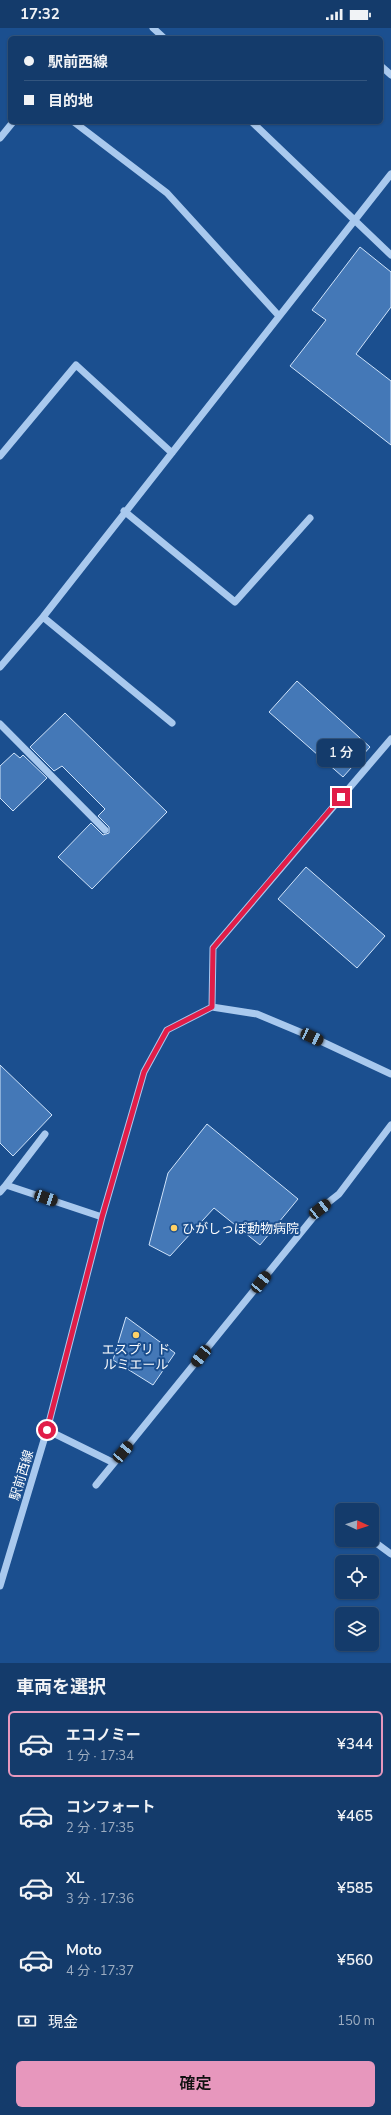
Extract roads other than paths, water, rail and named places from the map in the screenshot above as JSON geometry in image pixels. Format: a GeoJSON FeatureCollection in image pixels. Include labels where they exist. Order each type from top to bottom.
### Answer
{"type":"FeatureCollection","features":[{"type":"Feature","properties":{"kind":"street"},"geometry":{"type":"LineString","coordinates":[[153,28],[162,36]]}},
{"type":"Feature","properties":{"kind":"street"},"geometry":{"type":"LineString","coordinates":[[383,68],[391,75]]}},
{"type":"Feature","properties":{"kind":"street"},"geometry":{"type":"LineString","coordinates":[[0,138],[11,124]]}},
{"type":"Feature","properties":{"kind":"street"},"geometry":{"type":"LineString","coordinates":[[77,124],[167,193],[279,316]]}},
{"type":"Feature","properties":{"kind":"street"},"geometry":{"type":"LineString","coordinates":[[254,124],[391,254]]}},
{"type":"Feature","properties":{"kind":"street"},"geometry":{"type":"LineString","coordinates":[[0,667],[43,617],[124,511],[172,453],[391,174]]}},
{"type":"Feature","properties":{"kind":"street"},"geometry":{"type":"LineString","coordinates":[[0,456],[76,365],[172,453]]}},
{"type":"Feature","properties":{"kind":"street"},"geometry":{"type":"LineString","coordinates":[[124,511],[235,602],[310,518]]}},
{"type":"Feature","properties":{"kind":"street"},"geometry":{"type":"LineString","coordinates":[[43,617],[172,723]]}},
{"type":"Feature","properties":{"kind":"street"},"geometry":{"type":"LineString","coordinates":[[0,724],[105,830]]}},
{"type":"Feature","properties":{"kind":"street"},"geometry":{"type":"LineString","coordinates":[[391,739],[213,948],[212,1007],[257,1014],[312,1037],[391,1074]]}},
{"type":"Feature","properties":{"kind":"street","name":"駅前西線"},"geometry":{"type":"LineString","coordinates":[[0,1586],[47,1430],[102,1217],[144,1072],[167,1030],[212,1007]]}},
{"type":"Feature","properties":{"kind":"street"},"geometry":{"type":"LineString","coordinates":[[96,1485],[320,1209],[339,1194],[391,1125]]}},
{"type":"Feature","properties":{"kind":"street"},"geometry":{"type":"LineString","coordinates":[[0,1192],[45,1134]]}},
{"type":"Feature","properties":{"kind":"street"},"geometry":{"type":"LineString","coordinates":[[6,1185],[102,1217]]}},
{"type":"Feature","properties":{"kind":"street"},"geometry":{"type":"LineString","coordinates":[[47,1430],[114,1463]]}},
{"type":"Feature","properties":{"kind":"street"},"geometry":{"type":"LineString","coordinates":[[379,1545],[391,1554]]}},
{"type":"Feature","properties":{"kind":"place","name":"ひがしっぽ動物病院"},"geometry":{"type":"Point","coordinates":[174,1228]}},
{"type":"Feature","properties":{"kind":"place","name":"エスプリ ド ルミエール"},"geometry":{"type":"Point","coordinates":[136,1335]}}]}
